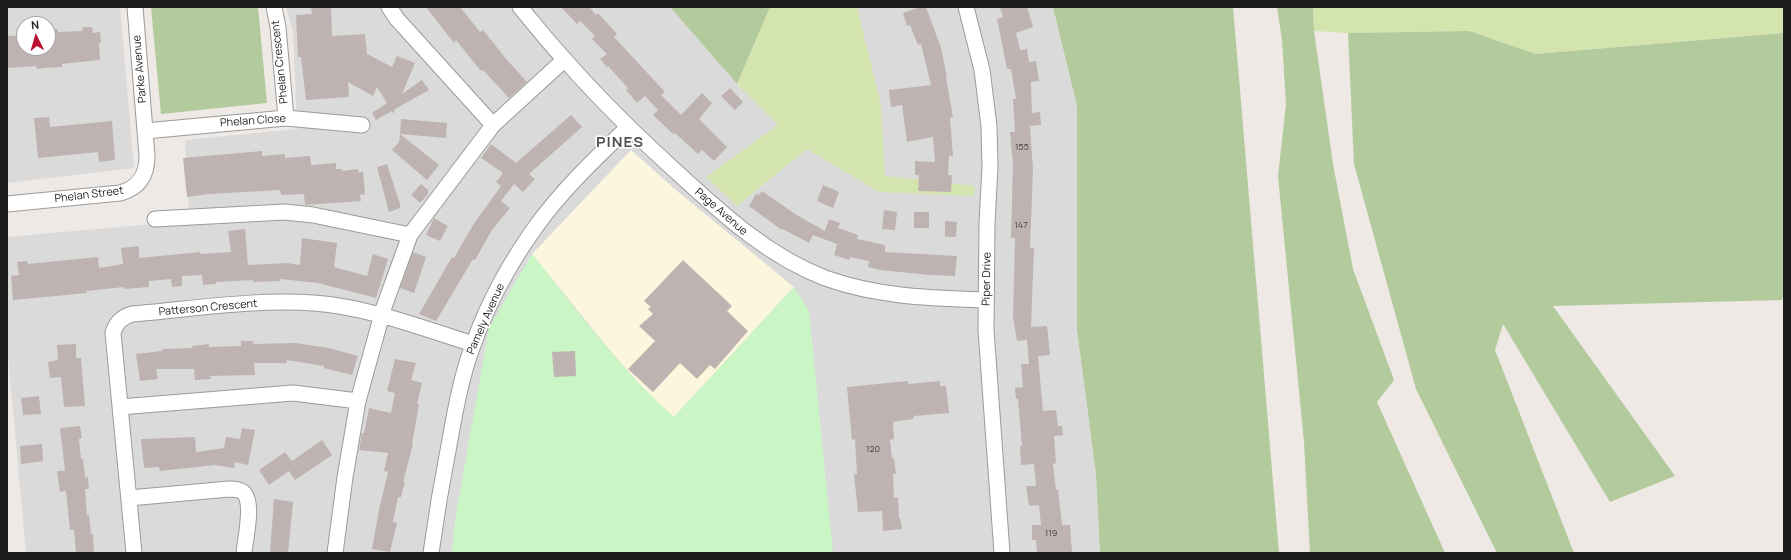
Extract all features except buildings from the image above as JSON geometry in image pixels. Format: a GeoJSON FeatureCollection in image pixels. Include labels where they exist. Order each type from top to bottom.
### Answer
{"type":"FeatureCollection","features":[{"type":"Feature","properties":{"kind":"street","name":"Parke Avenue"},"geometry":{"type":"LineString","coordinates":[[135,7],[145,131]]}},
{"type":"Feature","properties":{"kind":"street","name":"Phelan Crescent"},"geometry":{"type":"LineString","coordinates":[[274,7],[278,27],[286,118]]}},
{"type":"Feature","properties":{"kind":"street"},"geometry":{"type":"LineString","coordinates":[[389,7],[397,19],[493,125]]}},
{"type":"Feature","properties":{"kind":"street","name":"Page Avenue"},"geometry":{"type":"LineString","coordinates":[[520,7],[564,60],[628,127],[736,226],[766,248],[797,266],[832,280],[876,292],[910,297],[986,300]]}},
{"type":"Feature","properties":{"kind":"street","name":"Piper Drive"},"geometry":{"type":"LineString","coordinates":[[966,7],[982,70],[989,126],[990,167],[986,300],[987,351],[1002,553]]}},
{"type":"Feature","properties":{"kind":"street"},"geometry":{"type":"LineString","coordinates":[[335,553],[345,477],[358,401],[382,317],[410,235],[493,125],[564,60]]}},
{"type":"Feature","properties":{"kind":"street","name":"Phelan Close"},"geometry":{"type":"LineString","coordinates":[[145,131],[286,118],[362,125]]}},
{"type":"Feature","properties":{"kind":"street","name":"Pamely Avenue"},"geometry":{"type":"LineString","coordinates":[[431,553],[453,421],[473,344],[491,303],[511,265],[538,224],[568,188],[628,127]]}},
{"type":"Feature","properties":{"kind":"street","name":"Phelan Street"},"geometry":{"type":"LineString","coordinates":[[7,204],[128,191],[138,183],[145,173],[147,165],[145,131]]}},
{"type":"Feature","properties":{"kind":"street"},"geometry":{"type":"LineString","coordinates":[[155,219],[285,212],[313,215],[410,235]]}},
{"type":"Feature","properties":{"kind":"street","name":"Patterson Crescent"},"geometry":{"type":"LineString","coordinates":[[134,553],[113,333],[118,322],[127,315],[148,312],[288,302],[334,306],[382,317],[473,344]]}},
{"type":"Feature","properties":{"kind":"street"},"geometry":{"type":"LineString","coordinates":[[120,407],[294,393],[358,401]]}},
{"type":"Feature","properties":{"kind":"street"},"geometry":{"type":"LineString","coordinates":[[129,498],[229,489],[240,491],[245,494],[249,510],[244,553]]}},
{"type":"Feature","properties":{"kind":"shaded area"},"geometry":{"type":"Polygon","coordinates":[[[7,7],[120,7],[134,168],[7,183],[7,7]]]}},
{"type":"Feature","properties":{"kind":"shaded area"},"geometry":{"type":"Polygon","coordinates":[[[286,7],[670,7],[737,84],[778,125],[707,177],[737,206],[807,149],[879,192],[974,186],[885,177],[881,105],[857,7],[1053,7],[1077,106],[1077,330],[1096,474],[1100,553],[26,553],[7,345],[7,237],[187,221],[189,208],[185,140],[297,129],[293,32],[286,7]]]}},
{"type":"Feature","properties":{"kind":"shaded area"},"geometry":{"type":"Polygon","coordinates":[[[631,150],[677,191],[794,287],[674,417],[649,395],[608,348],[532,254],[631,150]]]}},
{"type":"Feature","properties":{"kind":"green space"},"geometry":{"type":"Polygon","coordinates":[[[151,7],[258,7],[267,103],[161,114],[151,7]]]}},
{"type":"Feature","properties":{"kind":"green space"},"geometry":{"type":"Polygon","coordinates":[[[670,7],[770,7],[737,84],[670,7]]]}},
{"type":"Feature","properties":{"kind":"green space"},"geometry":{"type":"Polygon","coordinates":[[[770,7],[857,7],[881,105],[885,176],[975,186],[974,196],[879,192],[807,149],[737,206],[706,177],[778,125],[737,84],[770,7]]]}},
{"type":"Feature","properties":{"kind":"green space"},"geometry":{"type":"Polygon","coordinates":[[[1053,7],[1233,7],[1279,553],[1100,553],[1096,474],[1077,330],[1077,106],[1053,7]]]}},
{"type":"Feature","properties":{"kind":"green space"},"geometry":{"type":"Polygon","coordinates":[[[1277,7],[1313,7],[1314,31],[1333,164],[1353,269],[1394,380],[1377,402],[1445,553],[1310,553],[1304,442],[1278,176],[1286,104],[1282,40],[1277,7]]]}},
{"type":"Feature","properties":{"kind":"green space"},"geometry":{"type":"Polygon","coordinates":[[[1313,7],[1784,7],[1784,33],[1536,54],[1469,31],[1348,33],[1314,31],[1313,7]]]}},
{"type":"Feature","properties":{"kind":"green space"},"geometry":{"type":"Polygon","coordinates":[[[1469,31],[1536,54],[1784,33],[1784,292],[1782,300],[1553,306],[1675,476],[1610,502],[1503,324],[1495,350],[1574,553],[1497,553],[1416,389],[1354,164],[1348,33],[1469,31]]]}},
{"type":"Feature","properties":{"kind":"green space"},"geometry":{"type":"Polygon","coordinates":[[[532,254],[582,318],[617,359],[654,399],[674,417],[794,287],[809,311],[833,553],[452,553],[455,520],[489,328],[532,254]]]}},
{"type":"Feature","properties":{"kind":"district","name":"PINES"},"geometry":{"type":"Point","coordinates":[620,143]}}]}
